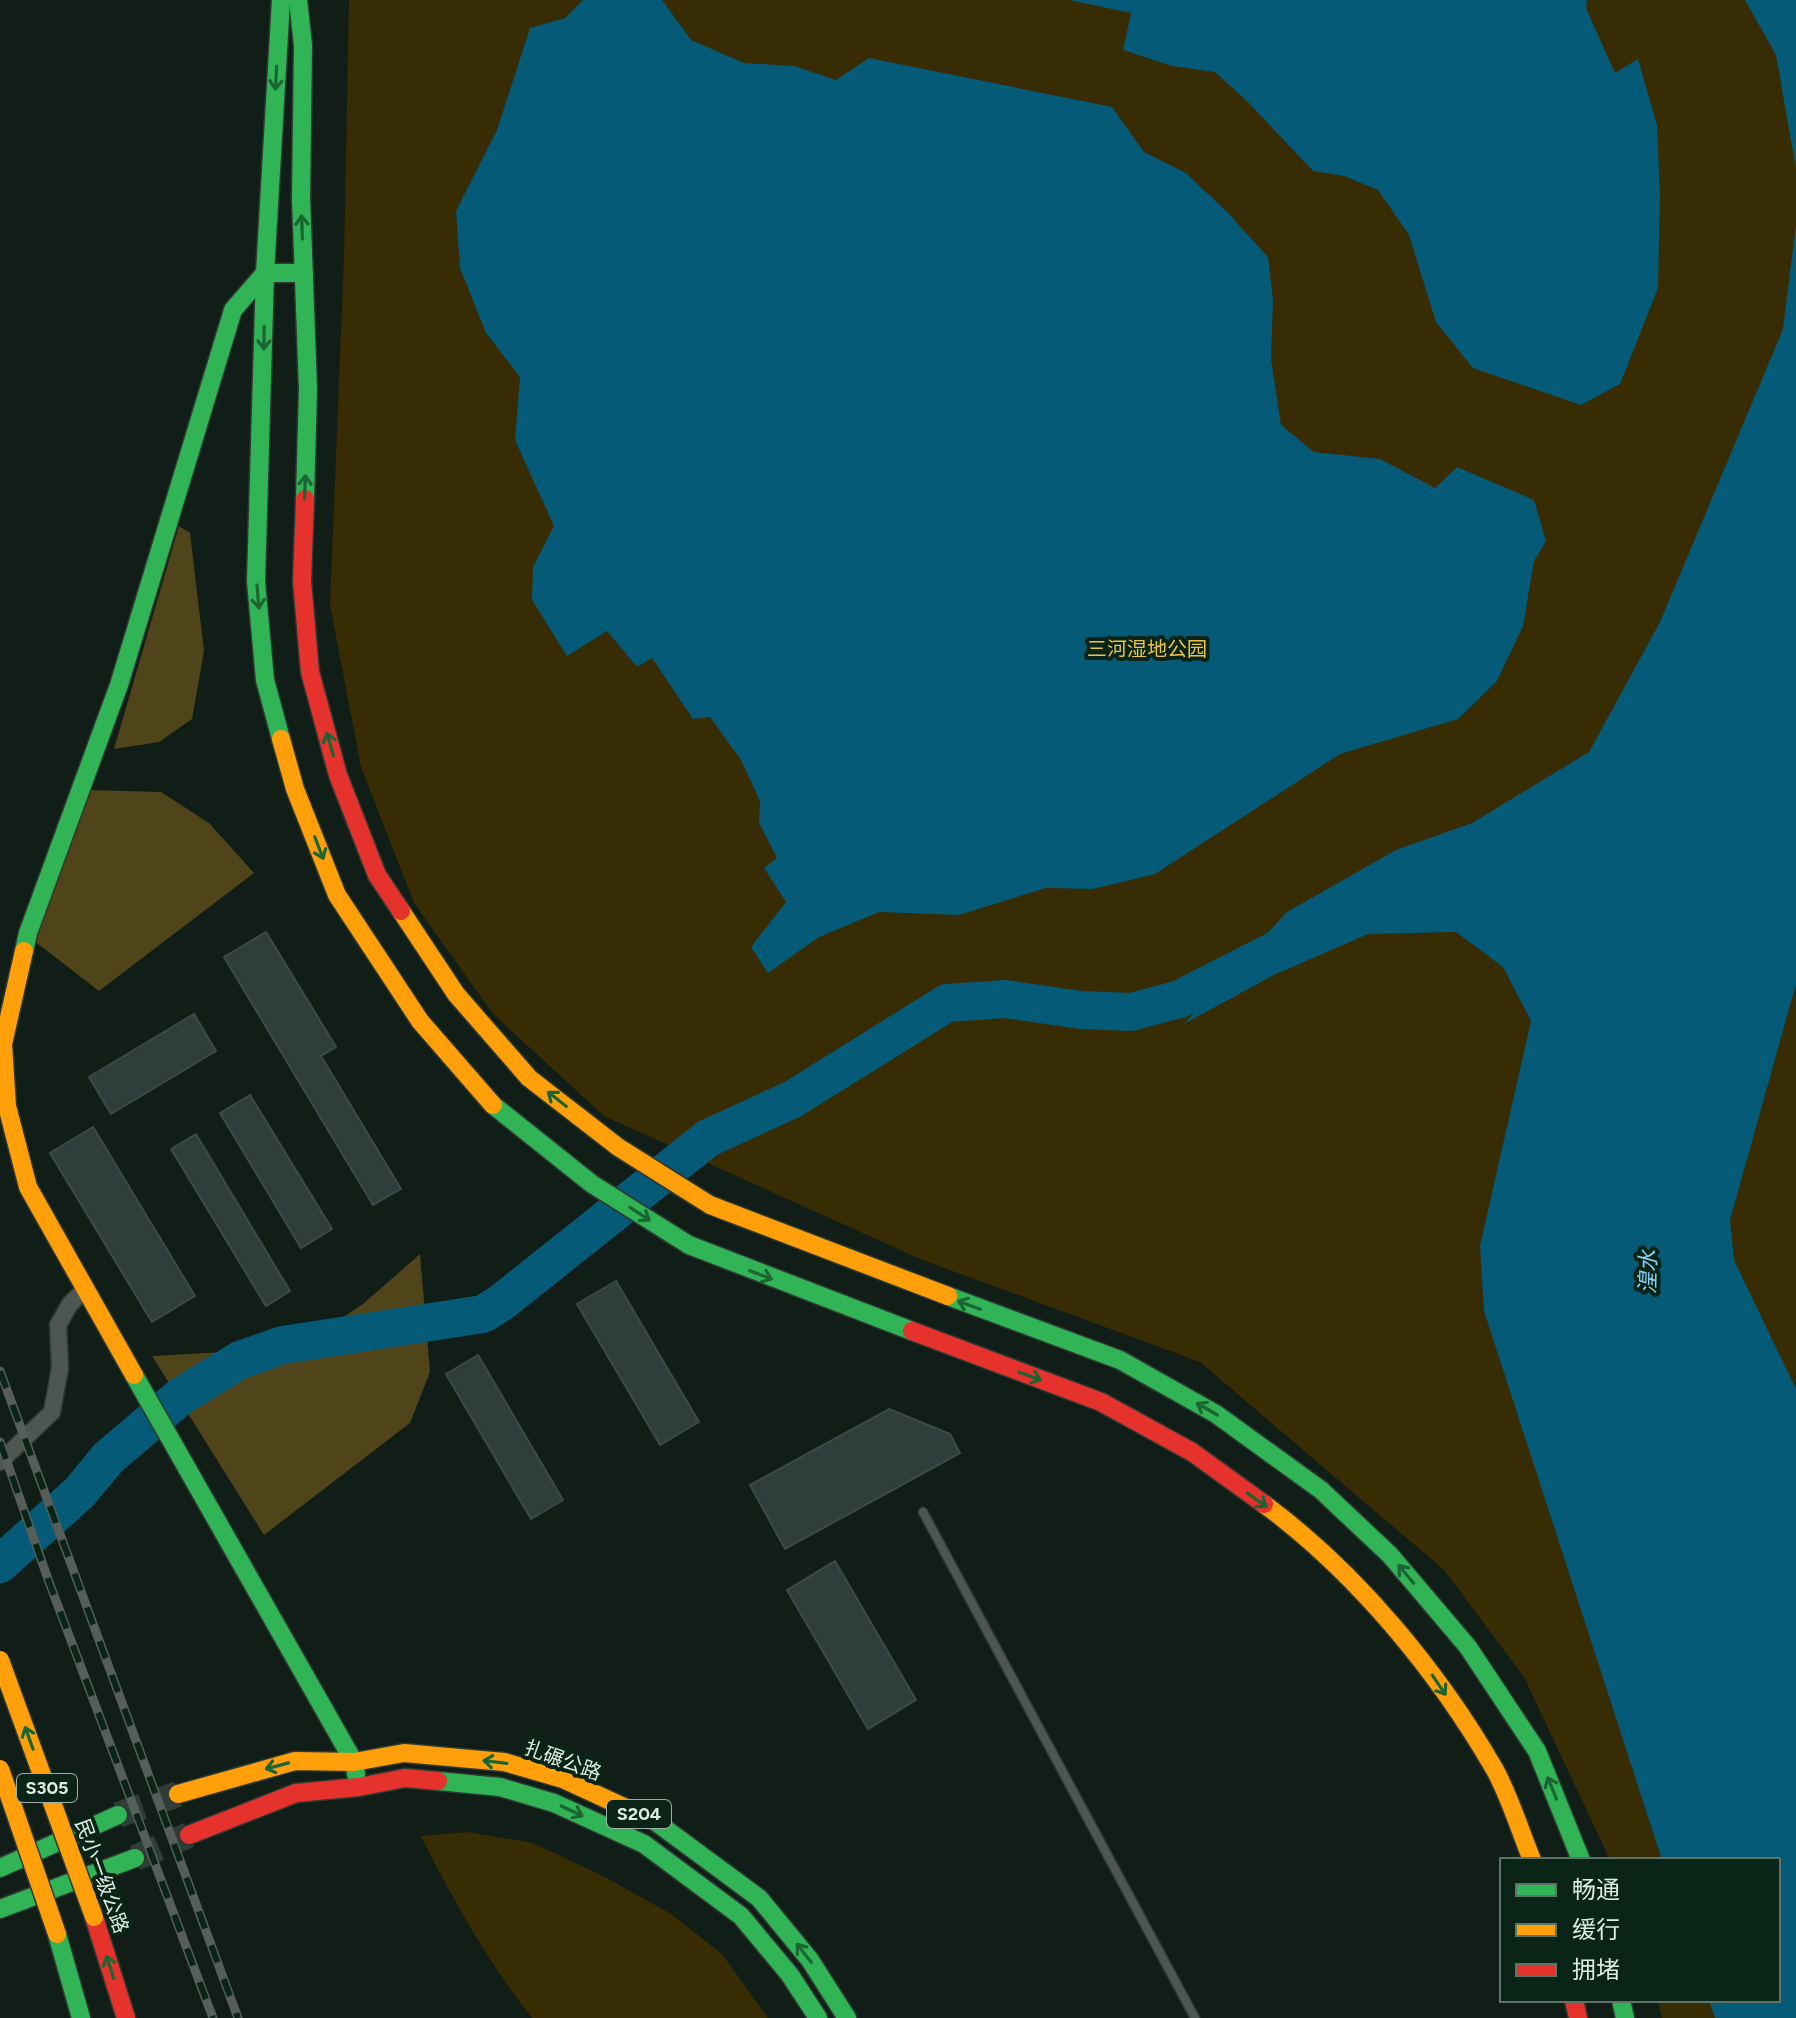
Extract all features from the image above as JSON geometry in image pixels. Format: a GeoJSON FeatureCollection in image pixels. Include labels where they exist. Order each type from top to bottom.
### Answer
{"type":"FeatureCollection","features":[{"type":"Feature","properties":{"kind":"main road"},"geometry":{"type":"LineString","coordinates":[[281,0],[265,273],[256,582],[265,680],[295,789],[337,895],[420,1021],[498,1111],[592,1184],[689,1245],[1101,1402],[1192,1452],[1292,1525],[1357,1587],[1432,1674],[1496,1772],[1531,1858]]}},
{"type":"Feature","properties":{"kind":"main road"},"geometry":{"type":"LineString","coordinates":[[298,0],[303,45],[301,198],[308,389],[302,581],[310,672],[338,775],[377,875],[456,994],[529,1078],[618,1147],[710,1205],[1120,1360],[1216,1414],[1321,1490],[1390,1555],[1468,1647],[1537,1751],[1580,1858]]}},
{"type":"Feature","properties":{"kind":"main road"},"geometry":{"type":"LineString","coordinates":[[304,273],[265,273],[233,310],[119,685],[28,933],[2,1044],[7,1106],[28,1187],[354,1762],[359,1787]]}},
{"type":"Feature","properties":{"kind":"main road","name":"民小一级公路"},"geometry":{"type":"LineString","coordinates":[[0,1660],[94,1917],[126,2018]]}},
{"type":"Feature","properties":{"kind":"main road","name":"扎碾公路"},"geometry":{"type":"LineString","coordinates":[[178,1794],[295,1761],[354,1762],[404,1753],[504,1762],[563,1779],[656,1822],[759,1898],[810,1960],[847,2018]]}},
{"type":"Feature","properties":{"kind":"main road","name":"S305"},"geometry":{"type":"LineString","coordinates":[[0,1769],[57,1934],[81,2018]]}},
{"type":"Feature","properties":{"kind":"main road","name":"S204"},"geometry":{"type":"LineString","coordinates":[[189,1835],[296,1793],[359,1787],[405,1778],[500,1787],[554,1803],[644,1844],[741,1916],[790,1975],[818,2018]]}},
{"type":"Feature","properties":{"kind":"main road"},"geometry":{"type":"LineString","coordinates":[[0,1868],[118,1815]]}},
{"type":"Feature","properties":{"kind":"main road"},"geometry":{"type":"LineString","coordinates":[[0,1909],[135,1858]]}},
{"type":"Feature","properties":{"kind":"street"},"geometry":{"type":"LineString","coordinates":[[0,1462],[52,1412],[60,1368],[58,1325],[70,1304],[86,1288]]}},
{"type":"Feature","properties":{"kind":"lane"},"geometry":{"type":"LineString","coordinates":[[923,1512],[1195,2018]]}},
{"type":"Feature","properties":{"kind":"green space","name":"三河湿地公园"},"geometry":{"type":"Polygon","coordinates":[[[349,0],[1796,0],[1796,2018],[1662,2018],[1658,2002],[1780,2002],[1780,1858],[1609,1858],[1524,1677],[1444,1570],[1200,1362],[920,1259],[604,1116],[493,1014],[414,903],[361,767],[330,605],[344,257],[349,0]]]}},
{"type":"Feature","properties":{"kind":"green space"},"geometry":{"type":"Polygon","coordinates":[[[467,1832],[533,1843],[605,1877],[671,1914],[722,1954],[768,2018],[532,2018],[472,1930],[421,1836],[467,1832]]]}},
{"type":"Feature","properties":{"kind":"shaded area"},"geometry":{"type":"Polygon","coordinates":[[[179,526],[190,533],[204,651],[192,719],[159,742],[114,749],[179,526]]]}},
{"type":"Feature","properties":{"kind":"shaded area"},"geometry":{"type":"Polygon","coordinates":[[[90,790],[161,792],[209,823],[254,873],[99,991],[33,940],[90,790]]]}},
{"type":"Feature","properties":{"kind":"shaded area"},"geometry":{"type":"Polygon","coordinates":[[[420,1254],[430,1372],[410,1423],[264,1535],[152,1356],[296,1348],[363,1304],[420,1254]]]}},
{"type":"Feature","properties":{"kind":"water"},"geometry":{"type":"Polygon","coordinates":[[[583,0],[662,0],[691,40],[744,63],[794,66],[836,80],[869,58],[1112,107],[1144,152],[1186,173],[1268,257],[1273,300],[1271,359],[1281,425],[1314,452],[1380,459],[1435,488],[1457,467],[1534,500],[1546,541],[1534,561],[1523,626],[1497,681],[1458,719],[1340,754],[1155,874],[1093,889],[1046,888],[959,915],[879,912],[819,937],[768,973],[751,947],[786,902],[764,868],[777,858],[759,823],[760,801],[741,760],[710,717],[693,719],[652,658],[637,667],[607,631],[567,656],[532,600],[533,567],[554,526],[515,440],[520,377],[486,333],[460,268],[456,211],[497,130],[530,28],[565,18],[583,0]]]}},
{"type":"Feature","properties":{"kind":"water"},"geometry":{"type":"Polygon","coordinates":[[[1069,0],[1587,0],[1586,8],[1615,73],[1638,59],[1657,125],[1660,196],[1658,288],[1620,384],[1581,405],[1473,368],[1436,322],[1409,235],[1378,190],[1344,176],[1313,171],[1215,72],[1172,66],[1123,50],[1131,13],[1069,0]]]}},
{"type":"Feature","properties":{"kind":"water"},"geometry":{"type":"Polygon","coordinates":[[[1745,0],[1796,0],[1796,169],[1776,55],[1745,0]]]}},
{"type":"Feature","properties":{"kind":"water","name":"湟水"},"geometry":{"type":"Polygon","coordinates":[[[1796,224],[1796,984],[1730,1220],[1734,1260],[1796,1389],[1796,2018],[1715,2018],[1710,2002],[1780,2002],[1780,1858],[1661,1858],[1484,1311],[1480,1246],[1531,1021],[1503,967],[1456,932],[1368,934],[1274,975],[1184,1024],[1287,912],[1396,850],[1472,823],[1589,752],[1660,622],[1783,329],[1796,224]]]}},
{"type":"Feature","properties":{"kind":"building"},"geometry":{"type":"Polygon","coordinates":[[[266,932],[336,1047],[321,1056],[401,1189],[373,1205],[224,957],[266,932]]]}},
{"type":"Feature","properties":{"kind":"building"},"geometry":{"type":"Polygon","coordinates":[[[194,1014],[216,1051],[111,1114],[89,1077],[194,1014]]]}},
{"type":"Feature","properties":{"kind":"building"},"geometry":{"type":"Polygon","coordinates":[[[250,1095],[332,1229],[301,1248],[220,1113],[250,1095]]]}},
{"type":"Feature","properties":{"kind":"building"},"geometry":{"type":"Polygon","coordinates":[[[93,1127],[195,1296],[152,1322],[50,1153],[93,1127]]]}},
{"type":"Feature","properties":{"kind":"building"},"geometry":{"type":"Polygon","coordinates":[[[196,1134],[290,1291],[266,1306],[171,1149],[196,1134]]]}},
{"type":"Feature","properties":{"kind":"building"},"geometry":{"type":"Polygon","coordinates":[[[616,1281],[699,1422],[660,1445],[577,1304],[616,1281]]]}},
{"type":"Feature","properties":{"kind":"building"},"geometry":{"type":"Polygon","coordinates":[[[478,1355],[563,1500],[531,1519],[446,1374],[478,1355]]]}},
{"type":"Feature","properties":{"kind":"building"},"geometry":{"type":"Polygon","coordinates":[[[889,1409],[950,1434],[960,1453],[785,1549],[750,1485],[889,1409]]]}},
{"type":"Feature","properties":{"kind":"building"},"geometry":{"type":"Polygon","coordinates":[[[835,1561],[916,1700],[868,1729],[787,1590],[835,1561]]]}},
{"type":"Feature","properties":{"kind":"waterway"},"geometry":{"type":"LineString","coordinates":[[0,1564],[80,1492],[108,1458],[181,1396],[240,1360],[283,1345],[483,1314],[708,1138],[793,1099],[947,1003],[1005,999],[1081,1010],[1131,1012],[1180,999],[1276,950]]}},
{"type":"Feature","properties":{"kind":"tunnel"},"geometry":{"type":"LineString","coordinates":[[118,1815],[178,1794]]}},
{"type":"Feature","properties":{"kind":"tunnel"},"geometry":{"type":"LineString","coordinates":[[135,1858],[189,1835]]}},
{"type":"Feature","properties":{"kind":"railway"},"geometry":{"type":"LineString","coordinates":[[0,1371],[238,2018]]}},
{"type":"Feature","properties":{"kind":"railway"},"geometry":{"type":"LineString","coordinates":[[0,1442],[49,1582],[213,2018]]}},
{"type":"Feature","properties":{"kind":"traffic: fast"},"geometry":{"type":"LineString","coordinates":[[281,0],[265,273],[256,582],[265,680],[281,739]]}},
{"type":"Feature","properties":{"kind":"traffic: fast"},"geometry":{"type":"LineString","coordinates":[[298,0],[303,45],[301,198],[308,389],[305,499]]}},
{"type":"Feature","properties":{"kind":"traffic: fast"},"geometry":{"type":"LineString","coordinates":[[24,951],[119,685],[233,310],[265,273],[304,273]]}},
{"type":"Feature","properties":{"kind":"traffic: fast"},"geometry":{"type":"LineString","coordinates":[[493,1105],[592,1184],[689,1245],[912,1331]]}},
{"type":"Feature","properties":{"kind":"traffic: fast"},"geometry":{"type":"LineString","coordinates":[[948,1296],[1120,1360],[1216,1414],[1321,1490],[1390,1555],[1468,1647],[1537,1751],[1580,1858]]}},
{"type":"Feature","properties":{"kind":"traffic: fast"},"geometry":{"type":"LineString","coordinates":[[134,1375],[354,1762],[356,1774]]}},
{"type":"Feature","properties":{"kind":"traffic: fast"},"geometry":{"type":"LineString","coordinates":[[438,1781],[500,1787],[554,1803],[644,1844],[741,1916],[790,1975],[818,2018]]}},
{"type":"Feature","properties":{"kind":"traffic: fast"},"geometry":{"type":"LineString","coordinates":[[628,1809],[656,1822],[759,1898],[810,1960],[847,2018]]}},
{"type":"Feature","properties":{"kind":"traffic: fast"},"geometry":{"type":"LineString","coordinates":[[0,1868],[118,1815]]}},
{"type":"Feature","properties":{"kind":"traffic: fast"},"geometry":{"type":"LineString","coordinates":[[0,1909],[135,1858]]}},
{"type":"Feature","properties":{"kind":"traffic: fast"},"geometry":{"type":"LineString","coordinates":[[57,1934],[81,2018]]}},
{"type":"Feature","properties":{"kind":"traffic: fast"},"geometry":{"type":"LineString","coordinates":[[1621,2002],[1625,2018]]}},
{"type":"Feature","properties":{"kind":"traffic: slow"},"geometry":{"type":"LineString","coordinates":[[281,739],[295,789],[337,895],[420,1021],[493,1105]]}},
{"type":"Feature","properties":{"kind":"traffic: slow"},"geometry":{"type":"LineString","coordinates":[[401,911],[456,994],[529,1078],[618,1147],[710,1205],[948,1296]]}},
{"type":"Feature","properties":{"kind":"traffic: slow"},"geometry":{"type":"LineString","coordinates":[[24,951],[3,1044],[7,1106],[28,1187],[134,1375]]}},
{"type":"Feature","properties":{"kind":"traffic: slow"},"geometry":{"type":"LineString","coordinates":[[1264,1504],[1331,1560],[1393,1625],[1421,1660],[1495,1770],[1531,1858]]}},
{"type":"Feature","properties":{"kind":"traffic: slow"},"geometry":{"type":"LineString","coordinates":[[0,1660],[94,1917]]}},
{"type":"Feature","properties":{"kind":"traffic: slow"},"geometry":{"type":"LineString","coordinates":[[178,1794],[295,1761],[354,1762],[404,1753],[504,1762],[563,1779],[628,1809]]}},
{"type":"Feature","properties":{"kind":"traffic: slow"},"geometry":{"type":"LineString","coordinates":[[0,1769],[57,1934]]}},
{"type":"Feature","properties":{"kind":"traffic: jam"},"geometry":{"type":"LineString","coordinates":[[305,499],[302,581],[310,672],[338,775],[377,875],[401,911]]}},
{"type":"Feature","properties":{"kind":"traffic: jam"},"geometry":{"type":"LineString","coordinates":[[912,1331],[1101,1402],[1192,1452],[1264,1504]]}},
{"type":"Feature","properties":{"kind":"traffic: jam"},"geometry":{"type":"LineString","coordinates":[[189,1835],[296,1793],[359,1787],[405,1778],[438,1781]]}},
{"type":"Feature","properties":{"kind":"traffic: jam"},"geometry":{"type":"LineString","coordinates":[[94,1917],[126,2018]]}},
{"type":"Feature","properties":{"kind":"traffic: jam"},"geometry":{"type":"LineString","coordinates":[[1574,2002],[1578,2018]]}}]}
